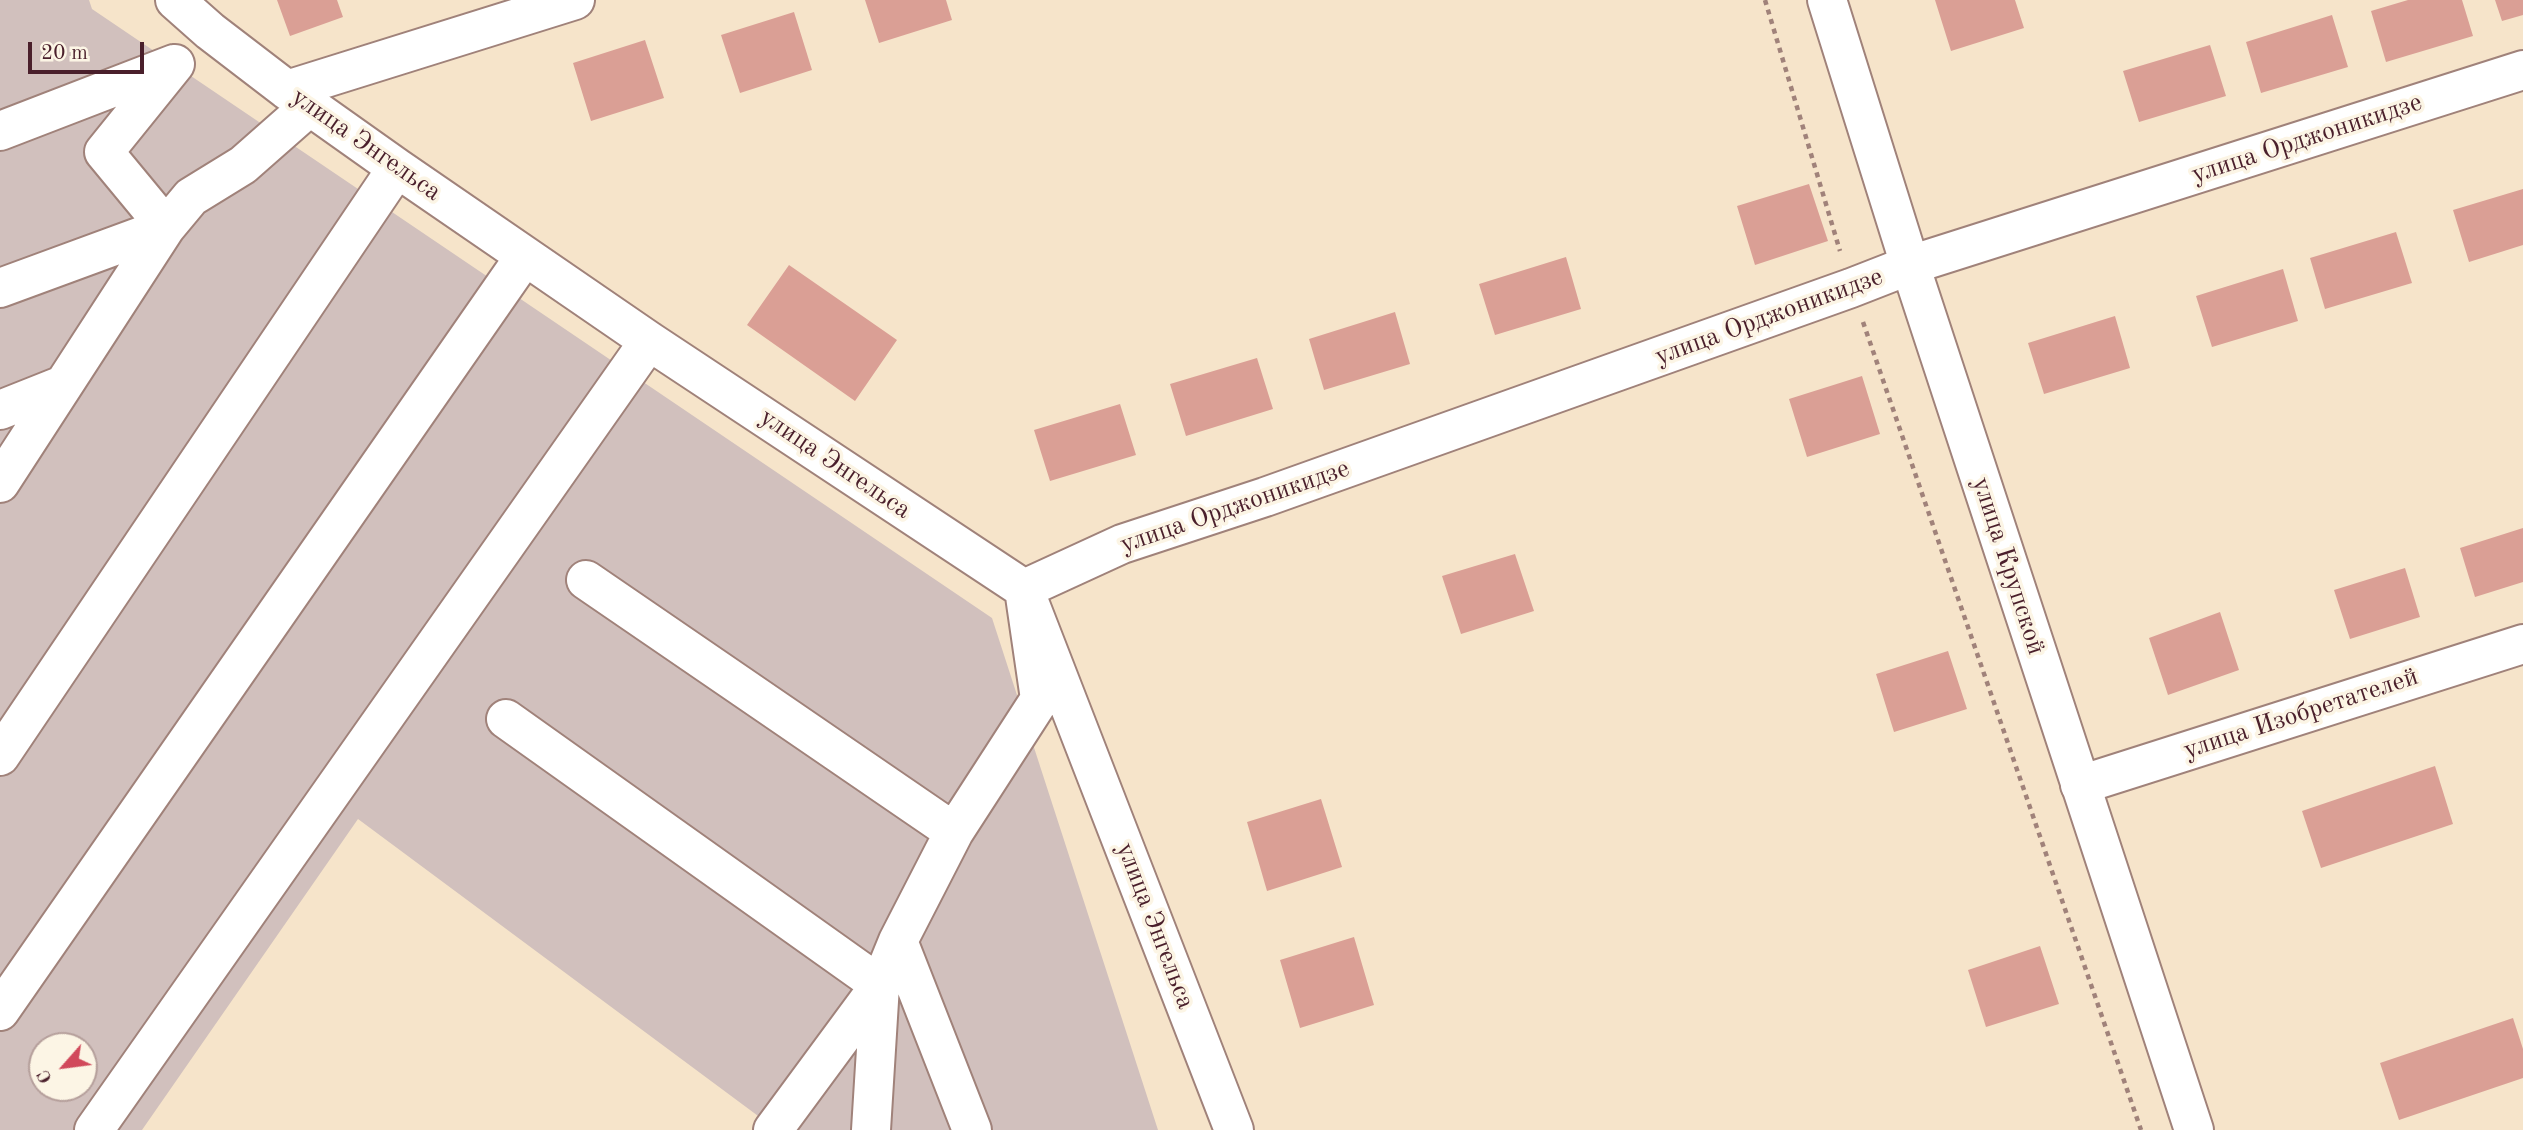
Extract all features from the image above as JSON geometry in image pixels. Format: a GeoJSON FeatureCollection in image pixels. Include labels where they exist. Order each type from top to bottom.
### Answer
{"type":"FeatureCollection","features":[{"type":"Feature","properties":{"kind":"street","name":"улица Энгельса"},"geometry":{"type":"LineString","coordinates":[[175,0],[210,32],[397,168],[649,341],[1024,589],[1234,1130]]}},
{"type":"Feature","properties":{"kind":"street"},"geometry":{"type":"LineString","coordinates":[[0,482],[166,227],[191,197],[243,165],[299,98],[575,0]]}},
{"type":"Feature","properties":{"kind":"street","name":"улица Крупской"},"geometry":{"type":"LineString","coordinates":[[1826,0],[1910,265],[2194,1130]]}},
{"type":"Feature","properties":{"kind":"street"},"geometry":{"type":"LineString","coordinates":[[166,227],[104,152],[175,64],[210,32]]}},
{"type":"Feature","properties":{"kind":"street"},"geometry":{"type":"LineString","coordinates":[[0,131],[175,64]]}},
{"type":"Feature","properties":{"kind":"street","name":"улица Орджоникидзе"},"geometry":{"type":"LineString","coordinates":[[1024,589],[1122,544],[1291,487],[1910,265],[2523,70]]}},
{"type":"Feature","properties":{"kind":"street"},"geometry":{"type":"LineString","coordinates":[[0,756],[397,168]]}},
{"type":"Feature","properties":{"kind":"street"},"geometry":{"type":"LineString","coordinates":[[0,288],[166,227]]}},
{"type":"Feature","properties":{"kind":"street"},"geometry":{"type":"LineString","coordinates":[[0,1011],[525,256]]}},
{"type":"Feature","properties":{"kind":"street"},"geometry":{"type":"LineString","coordinates":[[94,1130],[649,341]]}},
{"type":"Feature","properties":{"kind":"street"},"geometry":{"type":"LineString","coordinates":[[0,410],[63,385]]}},
{"type":"Feature","properties":{"kind":"street"},"geometry":{"type":"LineString","coordinates":[[586,580],[954,832]]}},
{"type":"Feature","properties":{"kind":"street"},"geometry":{"type":"LineString","coordinates":[[773,1130],[880,985],[898,941],[954,832],[1040,699],[1024,589]]}},
{"type":"Feature","properties":{"kind":"street","name":"улица Изобретателей"},"geometry":{"type":"LineString","coordinates":[[2080,785],[2523,644]]}},
{"type":"Feature","properties":{"kind":"street"},"geometry":{"type":"LineString","coordinates":[[506,719],[880,985]]}},
{"type":"Feature","properties":{"kind":"street"},"geometry":{"type":"LineString","coordinates":[[898,941],[972,1130]]}},
{"type":"Feature","properties":{"kind":"street"},"geometry":{"type":"LineString","coordinates":[[871,1130],[880,985]]}},
{"type":"Feature","properties":{"kind":"path"},"geometry":{"type":"LineString","coordinates":[[1765,0],[1851,288],[2141,1130]]}},
{"type":"Feature","properties":{"kind":"shaded area"},"geometry":{"type":"Polygon","coordinates":[[[0,0],[89,0],[92,9],[992,618],[1158,1130],[777,1130],[358,819],[142,1130],[0,1130],[0,0]]]}},
{"type":"Feature","properties":{"kind":"building"},"geometry":{"type":"Polygon","coordinates":[[[277,0],[337,0],[343,17],[290,36],[277,0]]]}},
{"type":"Feature","properties":{"kind":"building"},"geometry":{"type":"Polygon","coordinates":[[[865,0],[946,0],[952,20],[879,43],[865,0]]]}},
{"type":"Feature","properties":{"kind":"building"},"geometry":{"type":"Polygon","coordinates":[[[1935,0],[2015,0],[2024,28],[1951,51],[1935,0]]]}},
{"type":"Feature","properties":{"kind":"building"},"geometry":{"type":"Polygon","coordinates":[[[2408,0],[2462,0],[2473,36],[2386,62],[2371,11],[2408,0]]]}},
{"type":"Feature","properties":{"kind":"building"},"geometry":{"type":"Polygon","coordinates":[[[2495,0],[2523,0],[2523,15],[2502,21],[2495,0]]]}},
{"type":"Feature","properties":{"kind":"building"},"geometry":{"type":"Polygon","coordinates":[[[794,12],[812,70],[740,93],[721,35],[794,12]]]}},
{"type":"Feature","properties":{"kind":"building"},"geometry":{"type":"Polygon","coordinates":[[[2332,15],[2348,67],[2261,93],[2246,42],[2332,15]]]}},
{"type":"Feature","properties":{"kind":"building"},"geometry":{"type":"Polygon","coordinates":[[[645,40],[664,98],[591,121],[573,63],[645,40]]]}},
{"type":"Feature","properties":{"kind":"building"},"geometry":{"type":"Polygon","coordinates":[[[2210,45],[2226,96],[2139,122],[2123,71],[2210,45]]]}},
{"type":"Feature","properties":{"kind":"building"},"geometry":{"type":"Polygon","coordinates":[[[1809,184],[1828,241],[1755,265],[1737,206],[1809,184]]]}},
{"type":"Feature","properties":{"kind":"building"},"geometry":{"type":"Polygon","coordinates":[[[2523,189],[2523,245],[2469,262],[2453,210],[2523,189]]]}},
{"type":"Feature","properties":{"kind":"building"},"geometry":{"type":"Polygon","coordinates":[[[2396,232],[2412,283],[2325,309],[2310,258],[2396,232]]]}},
{"type":"Feature","properties":{"kind":"building"},"geometry":{"type":"Polygon","coordinates":[[[1566,257],[1581,309],[1495,335],[1479,284],[1566,257]]]}},
{"type":"Feature","properties":{"kind":"building"},"geometry":{"type":"Polygon","coordinates":[[[789,265],[897,340],[855,401],[747,325],[789,265]]]}},
{"type":"Feature","properties":{"kind":"building"},"geometry":{"type":"Polygon","coordinates":[[[2283,269],[2298,321],[2212,347],[2196,296],[2283,269]]]}},
{"type":"Feature","properties":{"kind":"building"},"geometry":{"type":"Polygon","coordinates":[[[1395,312],[1410,364],[1324,390],[1309,339],[1395,312]]]}},
{"type":"Feature","properties":{"kind":"building"},"geometry":{"type":"Polygon","coordinates":[[[2115,316],[2130,368],[2044,394],[2028,343],[2115,316]]]}},
{"type":"Feature","properties":{"kind":"building"},"geometry":{"type":"Polygon","coordinates":[[[1257,358],[1273,409],[1186,436],[1170,384],[1257,358]]]}},
{"type":"Feature","properties":{"kind":"building"},"geometry":{"type":"Polygon","coordinates":[[[1862,376],[1880,434],[1807,457],[1789,399],[1862,376]]]}},
{"type":"Feature","properties":{"kind":"building"},"geometry":{"type":"Polygon","coordinates":[[[1120,404],[1136,455],[1050,481],[1034,430],[1120,404]]]}},
{"type":"Feature","properties":{"kind":"building"},"geometry":{"type":"Polygon","coordinates":[[[2523,528],[2523,582],[2475,597],[2460,548],[2523,528]]]}},
{"type":"Feature","properties":{"kind":"building"},"geometry":{"type":"Polygon","coordinates":[[[1515,554],[1534,611],[1461,634],[1442,576],[1515,554]]]}},
{"type":"Feature","properties":{"kind":"building"},"geometry":{"type":"Polygon","coordinates":[[[2405,568],[2420,617],[2350,639],[2334,590],[2405,568]]]}},
{"type":"Feature","properties":{"kind":"building"},"geometry":{"type":"Polygon","coordinates":[[[2220,612],[2239,670],[2168,695],[2149,638],[2220,612]]]}},
{"type":"Feature","properties":{"kind":"building"},"geometry":{"type":"Polygon","coordinates":[[[1948,651],[1967,709],[1894,732],[1876,674],[1948,651]]]}},
{"type":"Feature","properties":{"kind":"building"},"geometry":{"type":"Polygon","coordinates":[[[2435,766],[2453,824],[2321,868],[2302,811],[2435,766]]]}},
{"type":"Feature","properties":{"kind":"building"},"geometry":{"type":"Polygon","coordinates":[[[1321,799],[1342,867],[1267,891],[1247,822],[1321,799]]]}},
{"type":"Feature","properties":{"kind":"building"},"geometry":{"type":"Polygon","coordinates":[[[1354,937],[1374,1005],[1300,1028],[1280,960],[1354,937]]]}},
{"type":"Feature","properties":{"kind":"building"},"geometry":{"type":"Polygon","coordinates":[[[2040,946],[2059,1004],[1986,1027],[1968,970],[2040,946]]]}},
{"type":"Feature","properties":{"kind":"building"},"geometry":{"type":"Polygon","coordinates":[[[2513,1018],[2523,1049],[2523,1078],[2399,1120],[2380,1063],[2513,1018]]]}}]}
